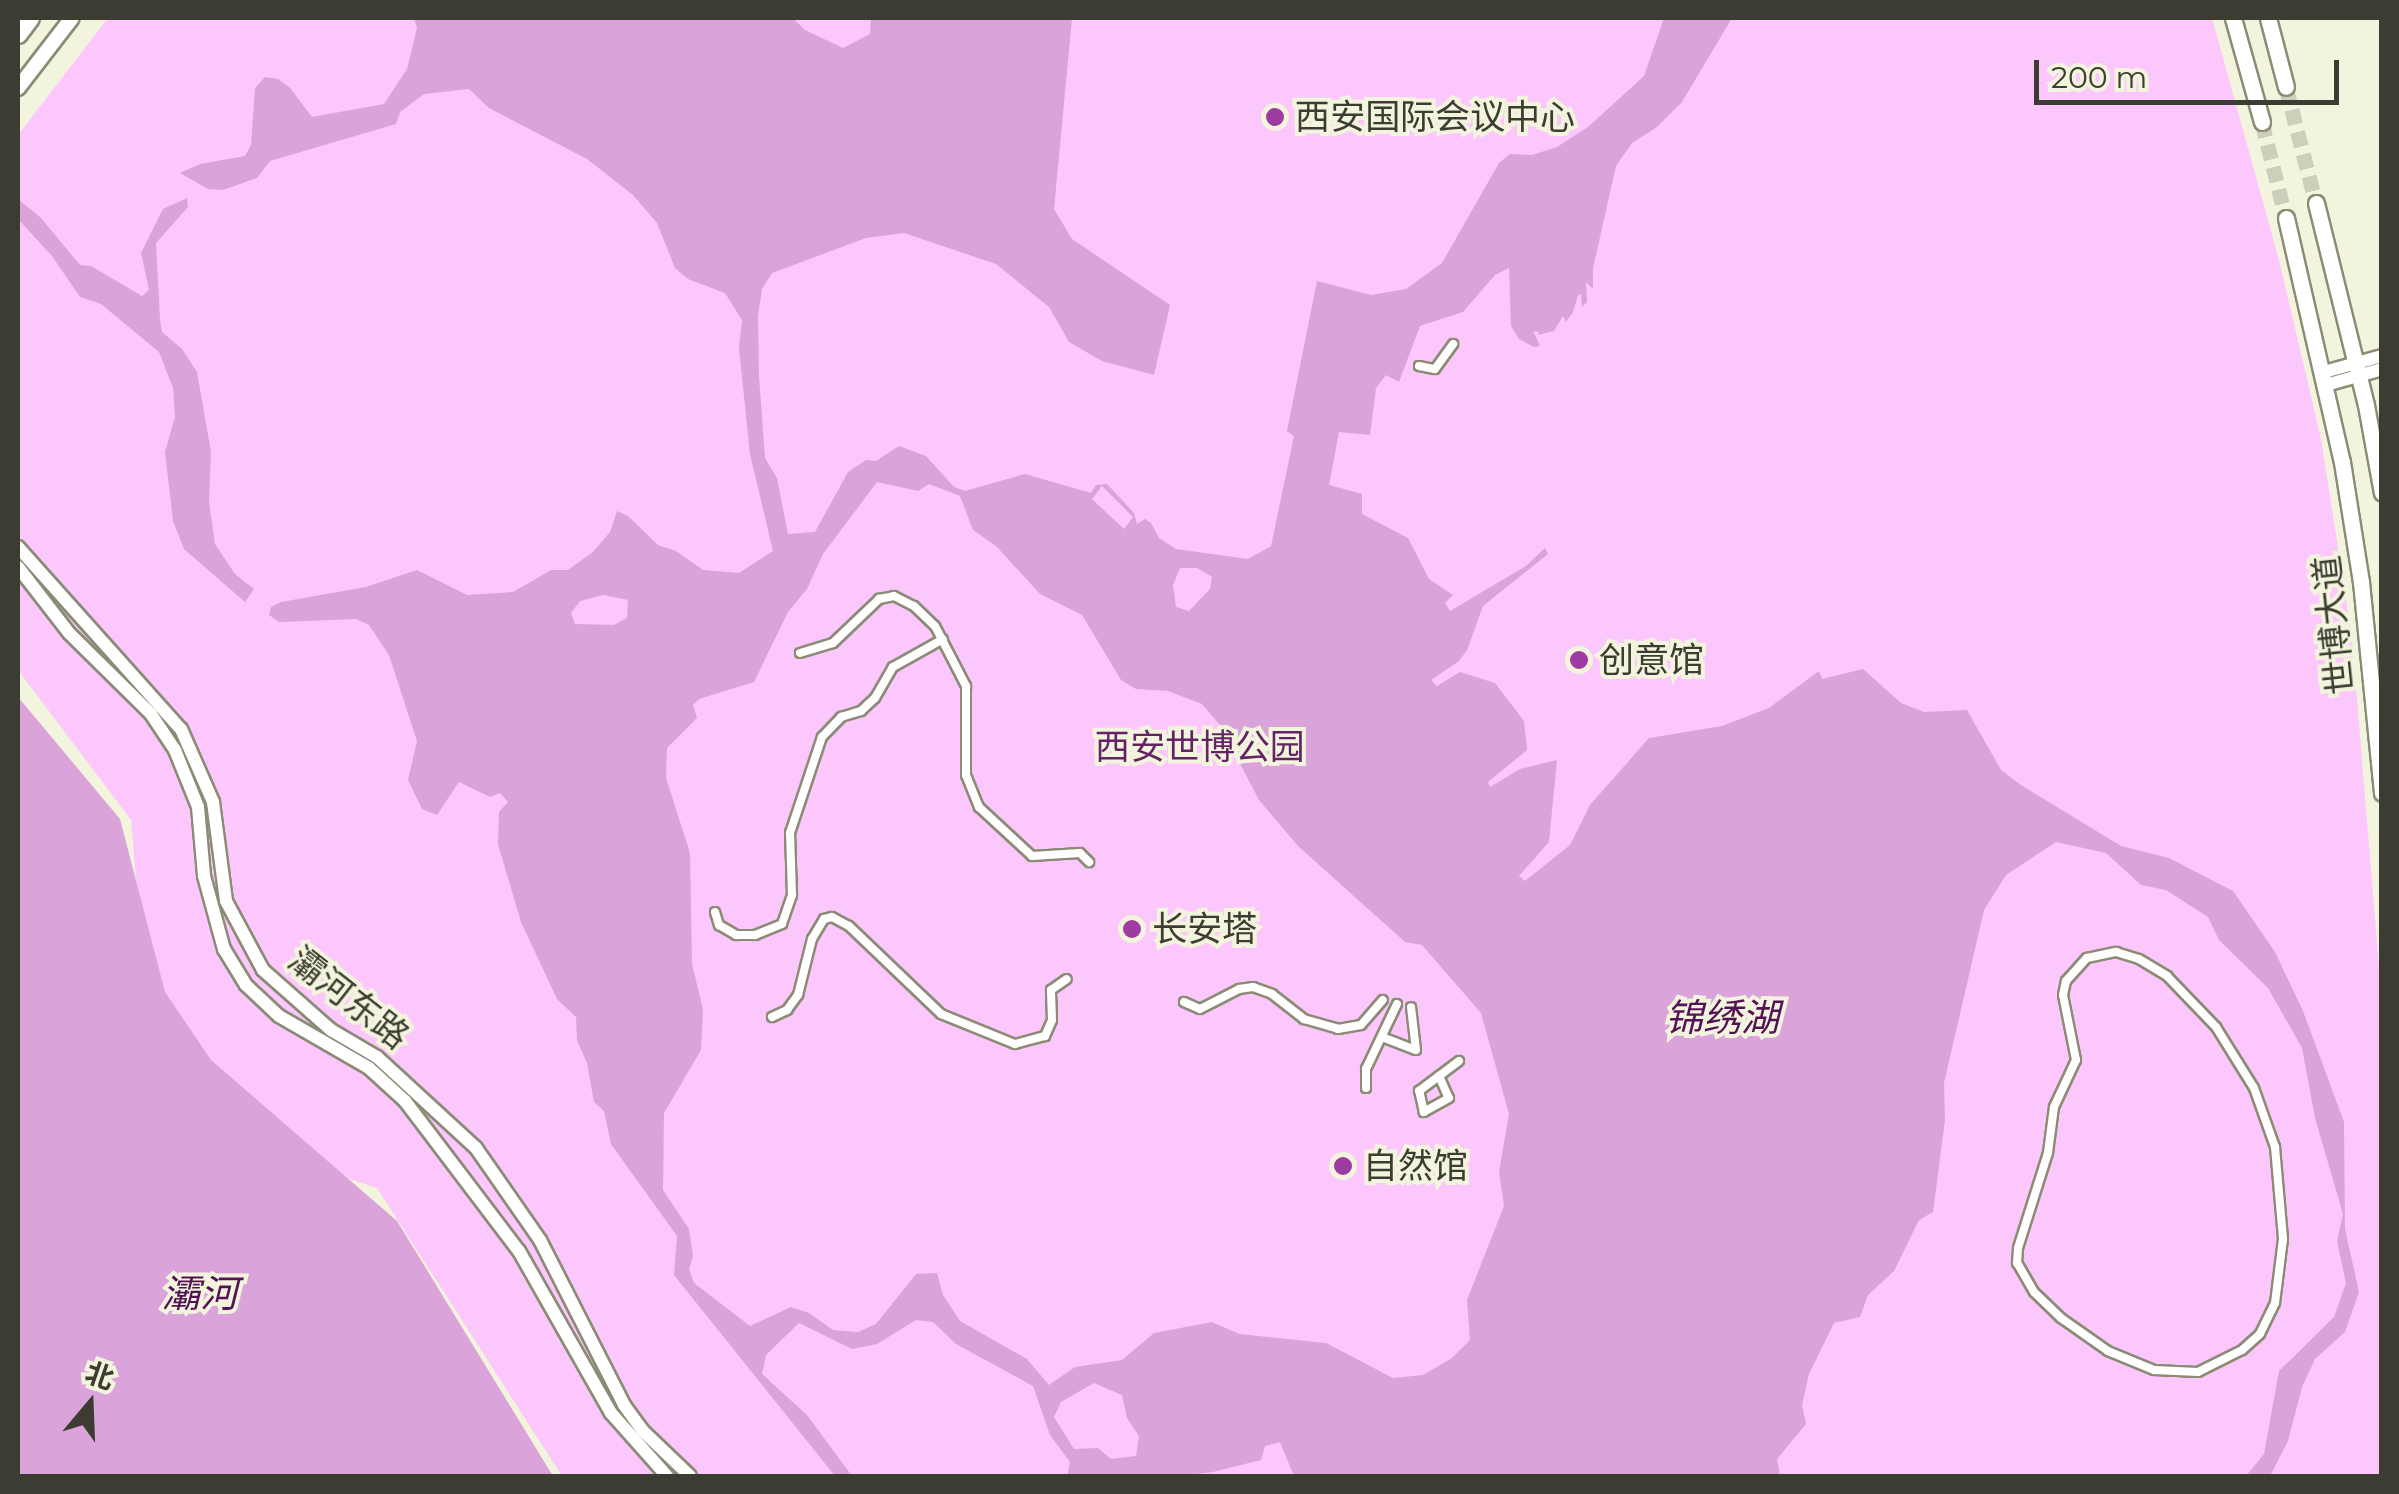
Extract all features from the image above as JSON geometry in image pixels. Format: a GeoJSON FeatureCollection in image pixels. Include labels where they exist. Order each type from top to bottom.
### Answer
{"type":"FeatureCollection","features":[{"type":"Feature","properties":{"kind":"highway"},"geometry":{"type":"LineString","coordinates":[[18,34],[30,18]]}},
{"type":"Feature","properties":{"kind":"main road"},"geometry":{"type":"LineString","coordinates":[[18,88],[72,18]]}},
{"type":"Feature","properties":{"kind":"main road"},"geometry":{"type":"LineString","coordinates":[[2233,18],[2262,122]]}},
{"type":"Feature","properties":{"kind":"main road"},"geometry":{"type":"LineString","coordinates":[[2268,18],[2286,87]]}},
{"type":"Feature","properties":{"kind":"main road"},"geometry":{"type":"LineString","coordinates":[[2316,202],[2358,370],[2382,493]]}},
{"type":"Feature","properties":{"kind":"main road","name":"世博大道"},"geometry":{"type":"LineString","coordinates":[[2286,218],[2325,378],[2361,582],[2382,793]]}},
{"type":"Feature","properties":{"kind":"street"},"geometry":{"type":"LineString","coordinates":[[1420,366],[1434,369],[1453,344]]}},
{"type":"Feature","properties":{"kind":"street"},"geometry":{"type":"LineString","coordinates":[[2358,370],[2382,356]]}},
{"type":"Feature","properties":{"kind":"street"},"geometry":{"type":"LineString","coordinates":[[2325,378],[2358,370],[2382,370]]}},
{"type":"Feature","properties":{"kind":"street","name":"灞河东路"},"geometry":{"type":"LineString","coordinates":[[18,547],[181,730],[213,802],[226,901],[263,970],[330,1030],[377,1056],[476,1148],[540,1240],[624,1405],[669,1458],[690,1476]]}},
{"type":"Feature","properties":{"kind":"street","name":"灞河东路"},"geometry":{"type":"LineString","coordinates":[[18,567],[70,633],[151,714],[184,768],[198,806],[204,876],[224,949],[246,985],[279,1016],[368,1068],[405,1101],[519,1251],[611,1413],[664,1474]]}},
{"type":"Feature","properties":{"kind":"street"},"geometry":{"type":"LineString","coordinates":[[800,653],[833,643],[870,605],[894,596],[914,606],[943,639],[966,686],[966,775],[979,807],[1032,856],[1080,853],[1089,862]]}},
{"type":"Feature","properties":{"kind":"street"},"geometry":{"type":"LineString","coordinates":[[715,912],[719,925],[736,935],[755,936],[782,924],[792,896],[790,833],[822,737],[830,725],[861,712],[901,661],[943,639]]}},
{"type":"Feature","properties":{"kind":"street"},"geometry":{"type":"LineString","coordinates":[[772,1017],[787,1010],[798,995],[812,940],[824,919],[832,917],[849,926],[941,1014],[1015,1044],[1045,1036],[1052,1020],[1051,990],[1067,979]]}},
{"type":"Feature","properties":{"kind":"street"},"geometry":{"type":"LineString","coordinates":[[2116,952],[2139,959],[2166,976],[2216,1027],[2254,1088],[2275,1147],[2282,1223],[2276,1303],[2260,1334],[2242,1350],[2198,1372],[2154,1370],[2108,1351],[2034,1292],[2017,1263],[2021,1236],[2045,1167],[2054,1107],[2076,1060],[2063,996],[2066,981],[2087,958],[2116,952]]}},
{"type":"Feature","properties":{"kind":"street"},"geometry":{"type":"LineString","coordinates":[[1184,1002],[1200,1009],[1239,989],[1254,987],[1272,994],[1304,1019],[1338,1030],[1361,1025],[1383,1000]]}},
{"type":"Feature","properties":{"kind":"street"},"geometry":{"type":"LineString","coordinates":[[1366,1088],[1366,1069],[1397,1004]]}},
{"type":"Feature","properties":{"kind":"street"},"geometry":{"type":"LineString","coordinates":[[1382,1037],[1416,1050],[1411,1007]]}},
{"type":"Feature","properties":{"kind":"street"},"geometry":{"type":"LineString","coordinates":[[1438,1076],[1449,1098],[1424,1112],[1419,1092],[1438,1076],[1458,1061]]}},
{"type":"Feature","properties":{"kind":"street"},"geometry":{"type":"LineString","coordinates":[[664,1474],[669,1458]]}},
{"type":"Feature","properties":{"kind":"green space","name":"西安世博公园"},"geometry":{"type":"Polygon","coordinates":[[[108,18],[2212,18],[2279,260],[2321,439],[2352,638],[2382,1004],[2381,1476],[562,1476],[377,1188],[283,1157],[144,975],[131,820],[18,670],[18,135],[108,18]]]}},
{"type":"Feature","properties":{"kind":"water","name":"锦绣湖"},"geometry":{"type":"Polygon","coordinates":[[[414,18],[793,18],[805,30],[843,48],[870,34],[871,18],[1072,18],[1054,209],[1072,239],[1170,305],[1154,375],[1102,361],[1069,342],[1049,307],[996,264],[904,233],[866,238],[772,273],[762,289],[758,316],[759,376],[765,458],[777,478],[788,534],[815,532],[848,472],[899,446],[926,456],[954,487],[965,491],[1025,474],[1091,493],[1096,485],[1107,484],[1134,513],[1137,524],[1145,519],[1159,538],[1176,549],[1248,559],[1271,546],[1294,436],[1287,431],[1317,281],[1371,295],[1406,289],[1442,263],[1499,163],[1510,154],[1532,155],[1557,147],[1588,127],[1644,76],[1664,18],[1732,18],[1682,102],[1657,127],[1632,143],[1616,166],[1593,268],[1593,289],[1586,282],[1587,302],[1582,307],[1581,294],[1578,295],[1566,322],[1563,316],[1554,331],[1538,335],[1533,331],[1540,346],[1534,347],[1519,339],[1511,326],[1509,268],[1495,275],[1463,312],[1420,326],[1399,382],[1386,375],[1376,388],[1370,435],[1339,432],[1329,485],[1362,494],[1362,514],[1408,538],[1429,579],[1453,595],[1445,603],[1450,611],[1526,566],[1545,548],[1548,554],[1483,606],[1467,650],[1459,661],[1431,680],[1437,686],[1460,672],[1495,683],[1524,721],[1527,750],[1488,782],[1490,787],[1520,769],[1557,760],[1549,842],[1519,876],[1525,881],[1570,845],[1590,805],[1649,738],[1722,726],[1769,708],[1819,671],[1822,679],[1863,669],[1901,703],[1924,712],[1967,710],[2001,770],[2121,846],[2169,858],[2233,891],[2275,952],[2303,1011],[2344,1122],[2345,1229],[2359,1292],[2345,1332],[2315,1359],[2302,1387],[2288,1441],[2270,1476],[2246,1476],[2264,1454],[2279,1371],[2334,1317],[2346,1283],[2337,1241],[2343,1214],[2315,1118],[2302,1048],[2268,988],[2219,940],[2208,917],[2166,890],[2141,885],[2106,853],[2056,842],[2006,875],[1984,910],[1944,1083],[1945,1120],[1933,1212],[1919,1220],[1894,1271],[1868,1295],[1860,1317],[1834,1323],[1809,1374],[1802,1405],[1806,1424],[1777,1459],[1780,1476],[1294,1476],[1280,1442],[1265,1446],[1261,1460],[1213,1472],[1179,1476],[1067,1476],[1070,1462],[1050,1435],[1033,1386],[956,1344],[933,1322],[916,1320],[877,1344],[852,1349],[799,1323],[766,1355],[762,1374],[807,1415],[852,1476],[835,1476],[674,1275],[677,1236],[611,1144],[604,1111],[594,1102],[587,1063],[577,1040],[576,1017],[557,999],[521,922],[498,844],[499,812],[508,802],[500,793],[490,797],[459,782],[437,815],[422,809],[408,780],[417,741],[389,655],[369,625],[356,619],[279,622],[269,615],[271,607],[281,602],[366,587],[417,570],[467,595],[513,592],[551,570],[568,570],[593,552],[610,532],[617,511],[628,516],[658,545],[676,551],[703,570],[739,573],[773,551],[750,454],[739,348],[742,320],[725,293],[688,279],[675,268],[657,223],[633,195],[587,159],[489,108],[469,89],[424,94],[400,112],[396,124],[270,161],[257,178],[223,190],[208,189],[180,173],[200,164],[245,156],[251,145],[255,88],[265,77],[278,79],[290,88],[312,117],[384,104],[407,69],[417,28],[414,18]],[[877,482],[823,554],[807,589],[788,612],[754,682],[699,699],[693,705],[697,718],[667,748],[666,778],[690,853],[692,964],[703,1010],[701,1050],[664,1113],[663,1190],[689,1229],[693,1256],[689,1269],[694,1283],[750,1326],[791,1307],[809,1313],[833,1330],[858,1332],[876,1324],[916,1274],[937,1273],[943,1295],[960,1321],[1027,1359],[1049,1385],[1075,1367],[1122,1360],[1154,1333],[1212,1322],[1239,1334],[1326,1343],[1393,1378],[1423,1375],[1452,1358],[1470,1340],[1467,1300],[1504,1206],[1499,1172],[1509,1114],[1481,1013],[1422,945],[1405,942],[1298,846],[1259,800],[1220,725],[1202,704],[1168,691],[1136,689],[1121,680],[1082,615],[1040,594],[996,546],[973,530],[960,496],[929,484],[918,491],[877,482]],[[1102,486],[1092,499],[1124,529],[1133,517],[1102,486]],[[1180,568],[1173,585],[1176,607],[1189,611],[1210,589],[1212,577],[1197,568],[1180,568]],[[603,595],[580,601],[571,613],[575,624],[614,625],[627,618],[628,600],[603,595]],[[1094,1383],[1061,1402],[1054,1417],[1074,1449],[1098,1448],[1111,1459],[1136,1456],[1139,1436],[1127,1418],[1122,1395],[1094,1383]]]}},
{"type":"Feature","properties":{"kind":"water"},"geometry":{"type":"Polygon","coordinates":[[[187,198],[188,207],[156,243],[160,319],[162,332],[182,349],[197,372],[211,452],[209,502],[215,544],[235,574],[254,589],[245,602],[184,549],[173,521],[165,452],[175,417],[173,388],[159,352],[101,304],[80,297],[52,256],[18,219],[18,199],[41,218],[80,265],[91,266],[142,296],[149,290],[141,253],[163,209],[187,198]]]}},
{"type":"Feature","properties":{"kind":"water","name":"灞河"},"geometry":{"type":"Polygon","coordinates":[[[18,697],[120,819],[165,992],[211,1060],[397,1221],[553,1476],[18,1476],[18,697]]]}},
{"type":"Feature","properties":{"kind":"tunnel"},"geometry":{"type":"LineString","coordinates":[[2286,87],[2316,203]]}},
{"type":"Feature","properties":{"kind":"tunnel"},"geometry":{"type":"LineString","coordinates":[[2262,122],[2286,218]]}},
{"type":"Feature","properties":{"kind":"place","name":"西安国际会议中心"},"geometry":{"type":"Point","coordinates":[1275,117]}},
{"type":"Feature","properties":{"kind":"place","name":"创意馆"},"geometry":{"type":"Point","coordinates":[1579,660]}},
{"type":"Feature","properties":{"kind":"place","name":"长安塔"},"geometry":{"type":"Point","coordinates":[1132,929]}},
{"type":"Feature","properties":{"kind":"place","name":"自然馆"},"geometry":{"type":"Point","coordinates":[1343,1166]}}]}
